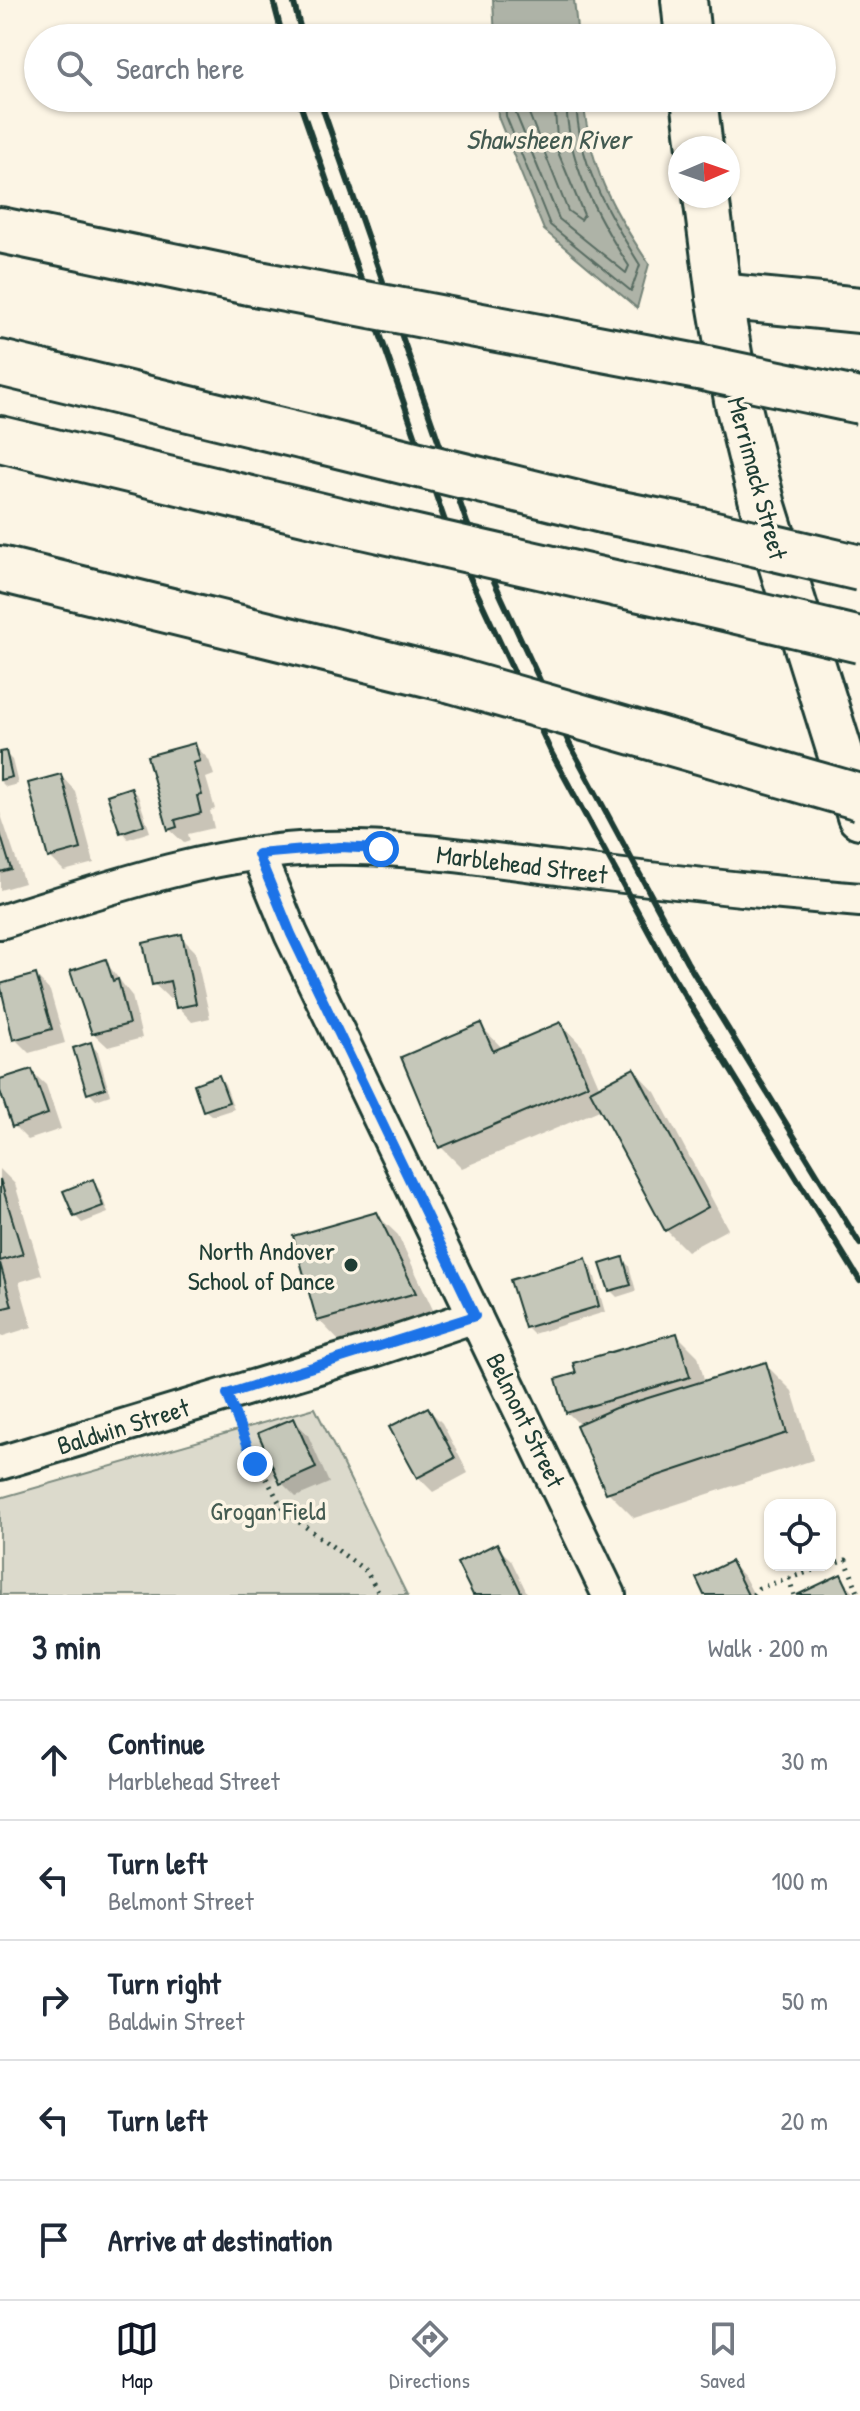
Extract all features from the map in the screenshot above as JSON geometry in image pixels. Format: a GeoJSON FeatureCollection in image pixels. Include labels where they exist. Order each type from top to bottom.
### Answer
{"type":"FeatureCollection","features":[{"type":"Feature","properties":{"kind":"main road"},"geometry":{"type":"LineString","coordinates":[[684,0],[687,24]]}},
{"type":"Feature","properties":{"kind":"main road"},"geometry":{"type":"LineString","coordinates":[[696,112],[699,136]]}},
{"type":"Feature","properties":{"kind":"main road","name":"Merrimack Street"},"geometry":{"type":"LineString","coordinates":[[708,208],[737,400],[763,506],[860,816]]}},
{"type":"Feature","properties":{"kind":"main road"},"geometry":{"type":"LineString","coordinates":[[0,230],[249,282],[860,401]]}},
{"type":"Feature","properties":{"kind":"main road"},"geometry":{"type":"LineString","coordinates":[[719,296],[860,310]]}},
{"type":"Feature","properties":{"kind":"main road"},"geometry":{"type":"LineString","coordinates":[[0,363],[606,511],[860,568]]}},
{"type":"Feature","properties":{"kind":"main road"},"geometry":{"type":"LineString","coordinates":[[0,439],[860,640]]}},
{"type":"Feature","properties":{"kind":"main road"},"geometry":{"type":"LineString","coordinates":[[0,569],[452,680],[860,797]]}},
{"type":"Feature","properties":{"kind":"street","name":"Marblehead Street"},"geometry":{"type":"LineString","coordinates":[[0,922],[110,887],[258,854],[340,847],[423,851],[715,888],[860,900]]}},
{"type":"Feature","properties":{"kind":"street","name":"Belmont Street"},"geometry":{"type":"LineString","coordinates":[[258,854],[297,947],[609,1595]]}},
{"type":"Feature","properties":{"kind":"street","name":"Baldwin Street"},"geometry":{"type":"LineString","coordinates":[[0,1463],[475,1316]]}},
{"type":"Feature","properties":{"kind":"path"},"geometry":{"type":"LineString","coordinates":[[227,1394],[255,1464],[267,1476],[284,1511],[366,1571],[380,1595]]}},
{"type":"Feature","properties":{"kind":"path"},"geometry":{"type":"LineString","coordinates":[[836,1563],[846,1560],[859,1595]]}},
{"type":"Feature","properties":{"kind":"path"},"geometry":{"type":"LineString","coordinates":[[753,1595],[759,1588],[811,1571]]}},
{"type":"Feature","properties":{"kind":"path"},"geometry":{"type":"LineString","coordinates":[[789,1578],[794,1595]]}},
{"type":"Feature","properties":{"kind":"green space","name":"Grogan Field"},"geometry":{"type":"Polygon","coordinates":[[[315,1408],[407,1595],[0,1595],[0,1498],[315,1408]]]}},
{"type":"Feature","properties":{"kind":"water"},"geometry":{"type":"Polygon","coordinates":[[[493,0],[574,0],[577,24],[494,24],[493,0]]]}},
{"type":"Feature","properties":{"kind":"water","name":"Shawsheen River"},"geometry":{"type":"Polygon","coordinates":[[[498,112],[585,112],[604,186],[649,264],[637,308],[544,230],[498,112]]]}},
{"type":"Feature","properties":{"kind":"building"},"geometry":{"type":"Polygon","coordinates":[[[195,743],[200,761],[193,763],[202,795],[197,796],[201,813],[175,820],[177,827],[168,830],[147,756],[195,743]]]}},
{"type":"Feature","properties":{"kind":"building"},"geometry":{"type":"Polygon","coordinates":[[[6,751],[12,777],[0,780],[0,752],[6,751]]]}},
{"type":"Feature","properties":{"kind":"building"},"geometry":{"type":"Polygon","coordinates":[[[61,774],[81,849],[48,858],[28,783],[61,774]]]}},
{"type":"Feature","properties":{"kind":"building"},"geometry":{"type":"Polygon","coordinates":[[[131,787],[144,825],[120,833],[107,795],[131,787]]]}},
{"type":"Feature","properties":{"kind":"building"},"geometry":{"type":"Polygon","coordinates":[[[0,833],[11,869],[0,872],[0,833]]]}},
{"type":"Feature","properties":{"kind":"building"},"geometry":{"type":"Polygon","coordinates":[[[182,934],[196,1004],[176,1008],[170,981],[152,985],[143,943],[182,934]]]}},
{"type":"Feature","properties":{"kind":"building"},"geometry":{"type":"Polygon","coordinates":[[[106,959],[113,981],[118,979],[129,1024],[92,1034],[70,971],[106,959]]]}},
{"type":"Feature","properties":{"kind":"building"},"geometry":{"type":"Polygon","coordinates":[[[36,974],[52,1029],[13,1040],[0,984],[36,974]]]}},
{"type":"Feature","properties":{"kind":"building"},"geometry":{"type":"Polygon","coordinates":[[[561,1022],[588,1085],[439,1148],[401,1057],[481,1023],[493,1051],[561,1022]]]}},
{"type":"Feature","properties":{"kind":"building"},"geometry":{"type":"Polygon","coordinates":[[[91,1042],[105,1088],[87,1094],[73,1048],[91,1042]]]}},
{"type":"Feature","properties":{"kind":"building"},"geometry":{"type":"Polygon","coordinates":[[[634,1068],[708,1207],[665,1231],[590,1091],[634,1068]]]}},
{"type":"Feature","properties":{"kind":"building"},"geometry":{"type":"Polygon","coordinates":[[[32,1069],[48,1114],[12,1127],[0,1091],[0,1079],[32,1069]]]}},
{"type":"Feature","properties":{"kind":"building"},"geometry":{"type":"Polygon","coordinates":[[[219,1075],[229,1102],[203,1111],[194,1084],[219,1075]]]}},
{"type":"Feature","properties":{"kind":"building"},"geometry":{"type":"Polygon","coordinates":[[[0,1179],[23,1254],[0,1261],[0,1179]]]}},
{"type":"Feature","properties":{"kind":"building"},"geometry":{"type":"Polygon","coordinates":[[[93,1179],[103,1206],[74,1217],[63,1191],[93,1179]]]}},
{"type":"Feature","properties":{"kind":"building","name":"North Andover School of Dance"},"geometry":{"type":"Polygon","coordinates":[[[377,1212],[416,1293],[317,1321],[293,1236],[377,1212]]]}},
{"type":"Feature","properties":{"kind":"building"},"geometry":{"type":"Polygon","coordinates":[[[623,1257],[631,1285],[609,1291],[600,1264],[623,1257]]]}},
{"type":"Feature","properties":{"kind":"building"},"geometry":{"type":"Polygon","coordinates":[[[586,1258],[599,1306],[525,1328],[510,1280],[586,1258]]]}},
{"type":"Feature","properties":{"kind":"building"},"geometry":{"type":"Polygon","coordinates":[[[0,1263],[12,1306],[0,1309],[0,1263]]]}},
{"type":"Feature","properties":{"kind":"building"},"geometry":{"type":"Polygon","coordinates":[[[677,1333],[690,1377],[566,1413],[556,1379],[576,1373],[573,1363],[677,1333]]]}},
{"type":"Feature","properties":{"kind":"building"},"geometry":{"type":"Polygon","coordinates":[[[766,1362],[787,1433],[606,1493],[576,1425],[615,1408],[766,1362]]]}},
{"type":"Feature","properties":{"kind":"building"},"geometry":{"type":"Polygon","coordinates":[[[428,1407],[455,1458],[417,1478],[389,1427],[428,1407]]]}},
{"type":"Feature","properties":{"kind":"building"},"geometry":{"type":"Polygon","coordinates":[[[294,1418],[316,1468],[280,1484],[258,1433],[294,1418]]]}},
{"type":"Feature","properties":{"kind":"building"},"geometry":{"type":"Polygon","coordinates":[[[497,1543],[522,1594],[473,1595],[457,1563],[497,1543]]]}},
{"type":"Feature","properties":{"kind":"building"},"geometry":{"type":"Polygon","coordinates":[[[731,1561],[748,1595],[704,1595],[696,1578],[731,1561]]]}},
{"type":"Feature","properties":{"kind":"building"},"geometry":{"type":"Polygon","coordinates":[[[841,1574],[851,1595],[797,1595],[841,1574]]]}},
{"type":"Feature","properties":{"kind":"railway"},"geometry":{"type":"LineString","coordinates":[[273,0],[279,24]]}},
{"type":"Feature","properties":{"kind":"railway"},"geometry":{"type":"LineString","coordinates":[[293,0],[299,24]]}},
{"type":"Feature","properties":{"kind":"railway"},"geometry":{"type":"LineString","coordinates":[[303,112],[448,530],[551,752],[671,973],[860,1281]]}},
{"type":"Feature","properties":{"kind":"railway"},"geometry":{"type":"LineString","coordinates":[[324,112],[467,523],[569,743],[687,962],[860,1244]]}},
{"type":"Feature","properties":{"kind":"place","name":"North Andover School of Dance"},"geometry":{"type":"Point","coordinates":[351,1265]}},
{"type":"Feature","properties":{"kind":"route"},"geometry":{"type":"LineString","coordinates":[[255,1464],[236,1423],[227,1394],[475,1316],[291,934],[258,854],[340,847],[381,849]]}}]}
